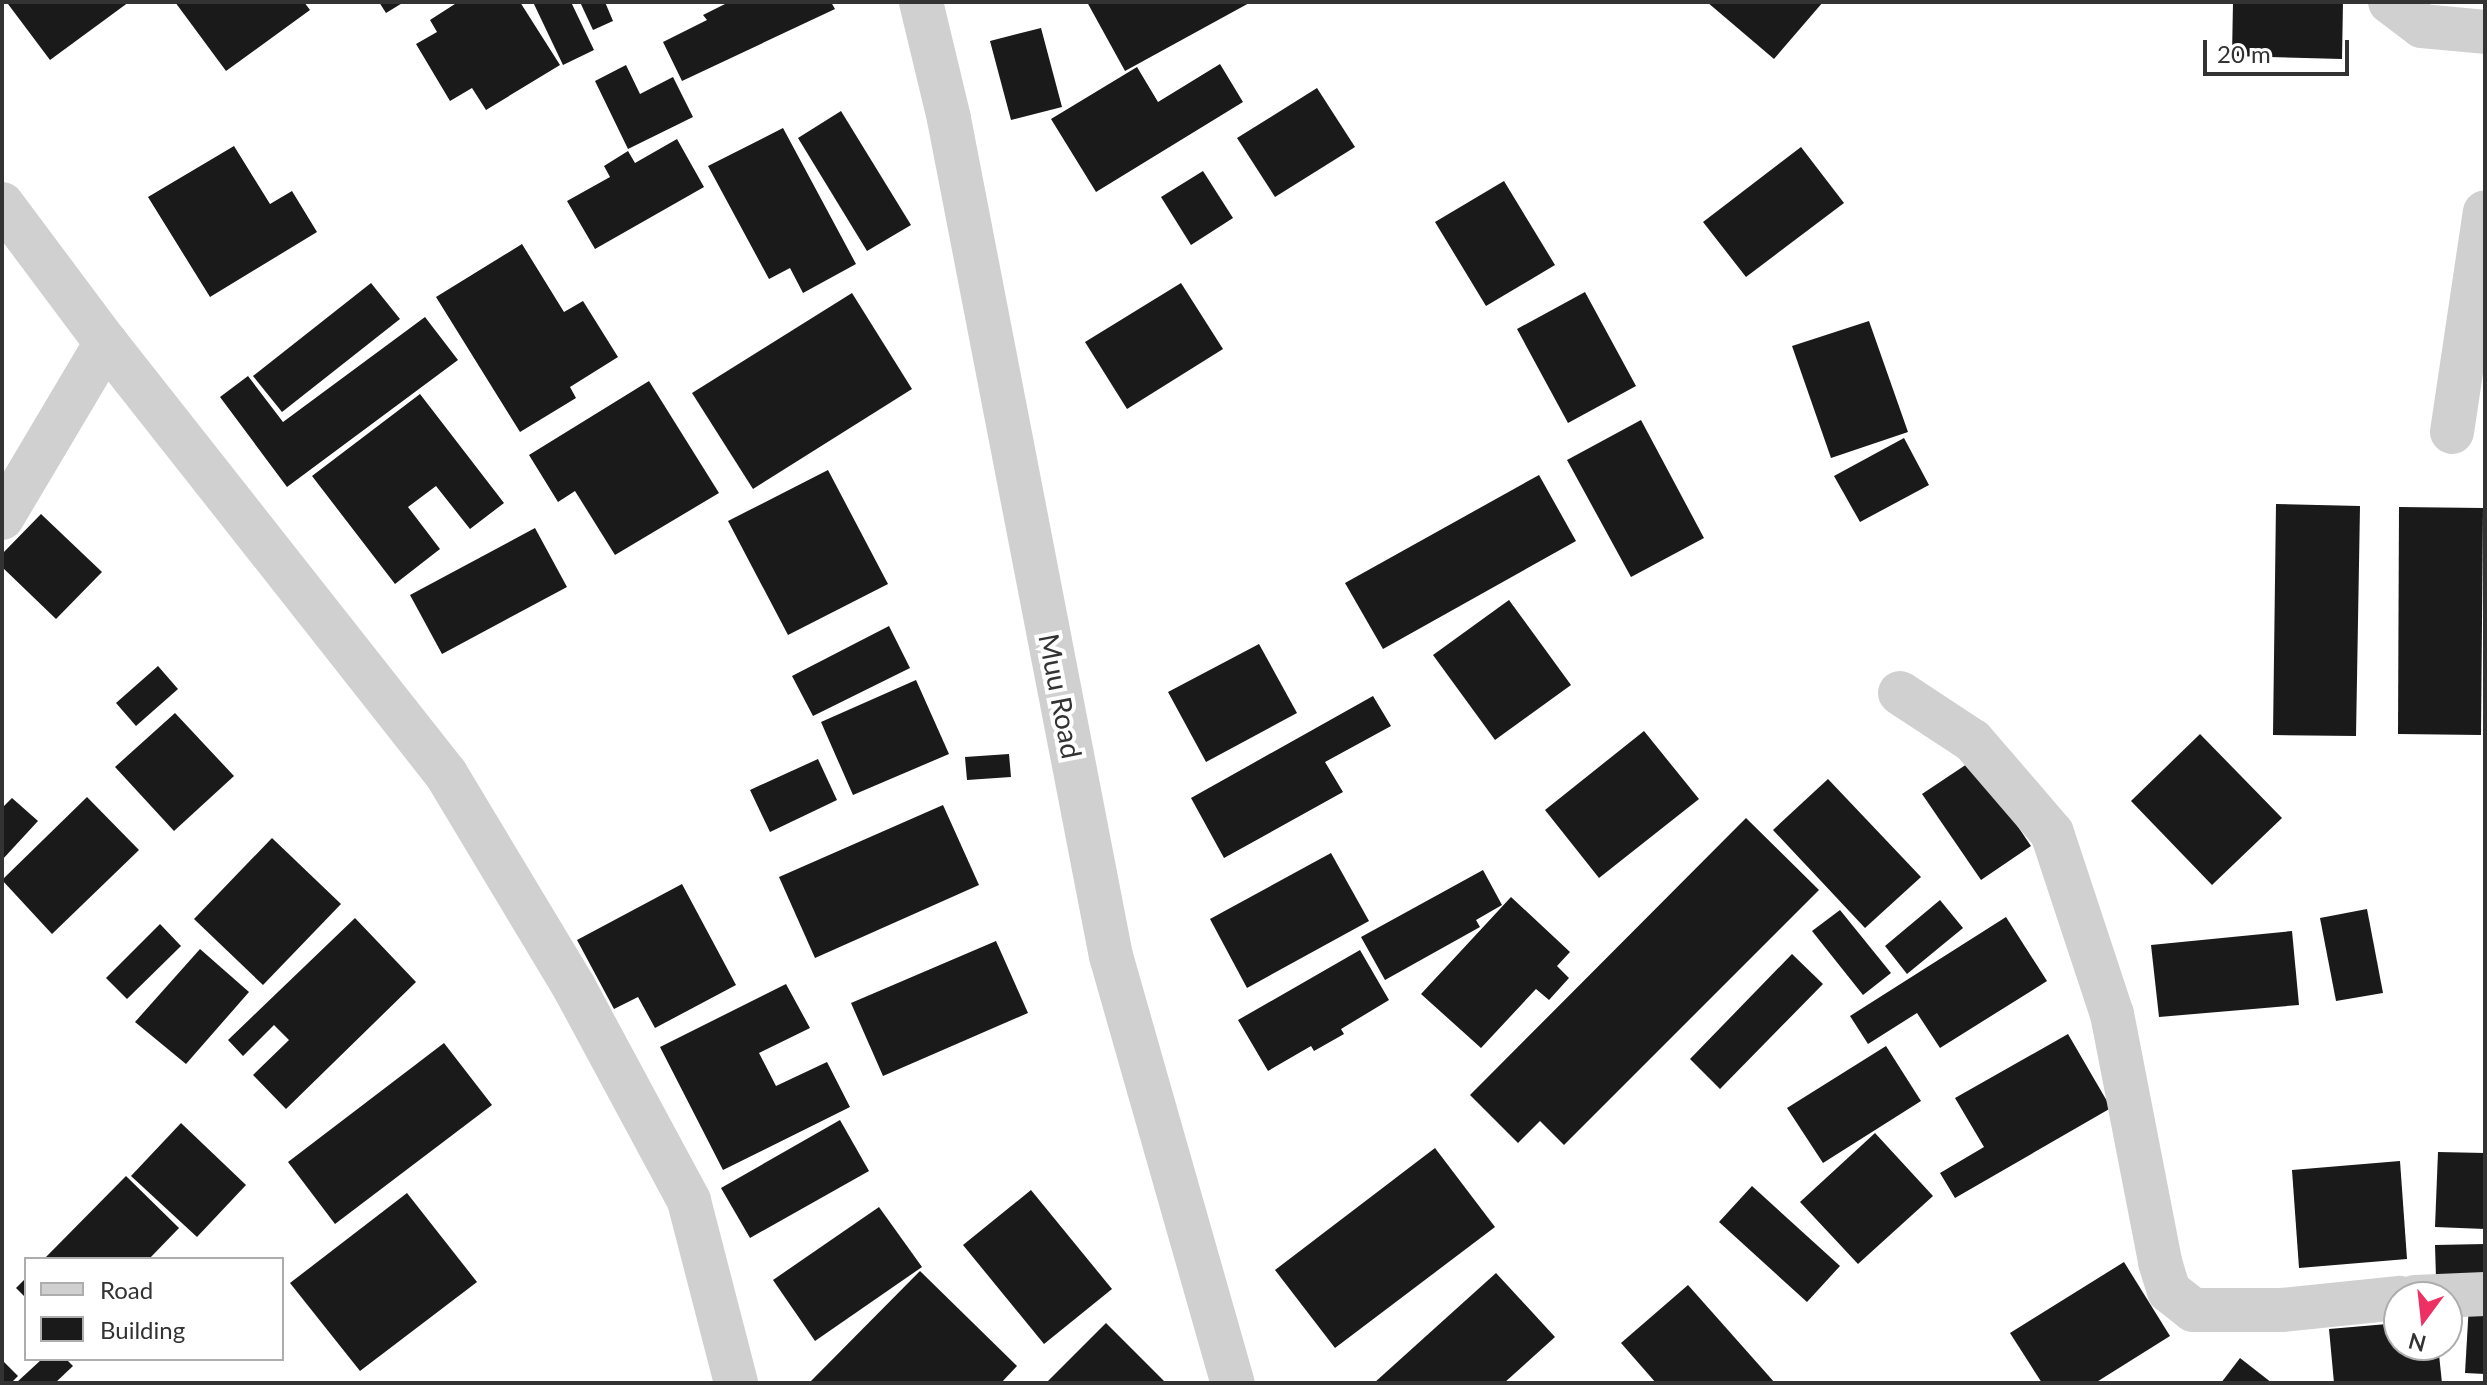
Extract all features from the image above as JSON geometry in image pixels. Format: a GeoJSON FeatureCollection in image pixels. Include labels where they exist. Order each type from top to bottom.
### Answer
{"type":"FeatureCollection","features":[{"type":"Feature","properties":{"kind":"street","name":"Muu Road"},"geometry":{"type":"LineString","coordinates":[[921,2],[949,119],[1111,956],[1233,1383]]}},
{"type":"Feature","properties":{"kind":"street"},"geometry":{"type":"LineString","coordinates":[[2390,2],[2422,26],[2485,32]]}},
{"type":"Feature","properties":{"kind":"street"},"geometry":{"type":"LineString","coordinates":[[2,204],[106,343],[446,774],[574,987],[689,1201],[736,1383]]}},
{"type":"Feature","properties":{"kind":"street"},"geometry":{"type":"LineString","coordinates":[[2452,432],[2485,212]]}},
{"type":"Feature","properties":{"kind":"street"},"geometry":{"type":"LineString","coordinates":[[2,518],[106,343]]}},
{"type":"Feature","properties":{"kind":"street"},"geometry":{"type":"LineString","coordinates":[[1900,693],[1973,741],[2052,833],[2112,1014],[2160,1262],[2169,1291],[2193,1310],[2282,1310],[2383,1300]]}},
{"type":"Feature","properties":{"kind":"street"},"geometry":{"type":"LineString","coordinates":[[2463,1295],[2485,1294]]}},
{"type":"Feature","properties":{"kind":"building"},"geometry":{"type":"Polygon","coordinates":[[[129,2],[50,60],[8,4],[129,2]]]}},
{"type":"Feature","properties":{"kind":"building"},"geometry":{"type":"Polygon","coordinates":[[[175,2],[304,2],[310,10],[226,71],[175,2]]]}},
{"type":"Feature","properties":{"kind":"building"},"geometry":{"type":"Polygon","coordinates":[[[379,2],[404,2],[386,13],[379,2]]]}},
{"type":"Feature","properties":{"kind":"building"},"geometry":{"type":"Polygon","coordinates":[[[458,2],[520,2],[560,65],[486,110],[472,88],[450,101],[416,44],[437,32],[430,20],[458,2]]]}},
{"type":"Feature","properties":{"kind":"building"},"geometry":{"type":"Polygon","coordinates":[[[533,2],[571,2],[594,50],[563,65],[533,2]]]}},
{"type":"Feature","properties":{"kind":"building"},"geometry":{"type":"Polygon","coordinates":[[[580,2],[605,2],[613,21],[593,30],[580,2]]]}},
{"type":"Feature","properties":{"kind":"building"},"geometry":{"type":"Polygon","coordinates":[[[729,2],[831,2],[835,9],[682,81],[663,42],[707,20],[703,15],[729,2]]]}},
{"type":"Feature","properties":{"kind":"building"},"geometry":{"type":"Polygon","coordinates":[[[1087,2],[1251,2],[1125,71],[1087,2]]]}},
{"type":"Feature","properties":{"kind":"building"},"geometry":{"type":"Polygon","coordinates":[[[1707,2],[1823,2],[1774,59],[1707,2]]]}},
{"type":"Feature","properties":{"kind":"building"},"geometry":{"type":"Polygon","coordinates":[[[2233,2],[2343,2],[2342,59],[2232,56],[2233,2]]]}},
{"type":"Feature","properties":{"kind":"building"},"geometry":{"type":"Polygon","coordinates":[[[1041,28],[1062,107],[1011,120],[990,41],[1041,28]]]}},
{"type":"Feature","properties":{"kind":"building"},"geometry":{"type":"Polygon","coordinates":[[[1220,64],[1243,102],[1096,192],[1051,119],[1137,67],[1158,102],[1220,64]]]}},
{"type":"Feature","properties":{"kind":"building"},"geometry":{"type":"Polygon","coordinates":[[[626,65],[640,94],[673,77],[693,117],[628,149],[595,81],[626,65]]]}},
{"type":"Feature","properties":{"kind":"building"},"geometry":{"type":"Polygon","coordinates":[[[1317,88],[1355,147],[1275,197],[1237,138],[1317,88]]]}},
{"type":"Feature","properties":{"kind":"building"},"geometry":{"type":"Polygon","coordinates":[[[841,111],[911,225],[867,251],[798,138],[841,111]]]}},
{"type":"Feature","properties":{"kind":"building"},"geometry":{"type":"Polygon","coordinates":[[[783,128],[856,264],[803,293],[790,268],[769,279],[708,166],[783,128]]]}},
{"type":"Feature","properties":{"kind":"building"},"geometry":{"type":"Polygon","coordinates":[[[677,139],[704,187],[595,249],[567,201],[610,177],[604,166],[628,151],[635,163],[677,139]]]}},
{"type":"Feature","properties":{"kind":"building"},"geometry":{"type":"Polygon","coordinates":[[[234,146],[270,204],[292,191],[317,232],[210,297],[148,197],[234,146]]]}},
{"type":"Feature","properties":{"kind":"building"},"geometry":{"type":"Polygon","coordinates":[[[1801,147],[1844,203],[1746,277],[1703,222],[1801,147]]]}},
{"type":"Feature","properties":{"kind":"building"},"geometry":{"type":"Polygon","coordinates":[[[1203,171],[1233,218],[1191,245],[1161,197],[1203,171]]]}},
{"type":"Feature","properties":{"kind":"building"},"geometry":{"type":"Polygon","coordinates":[[[1504,181],[1555,265],[1486,306],[1435,222],[1504,181]]]}},
{"type":"Feature","properties":{"kind":"building"},"geometry":{"type":"Polygon","coordinates":[[[522,244],[564,312],[583,301],[618,357],[570,387],[576,398],[520,432],[436,297],[522,244]]]}},
{"type":"Feature","properties":{"kind":"building"},"geometry":{"type":"Polygon","coordinates":[[[371,283],[400,319],[282,412],[253,376],[371,283]]]}},
{"type":"Feature","properties":{"kind":"building"},"geometry":{"type":"Polygon","coordinates":[[[1181,283],[1223,349],[1127,409],[1085,342],[1181,283]]]}},
{"type":"Feature","properties":{"kind":"building"},"geometry":{"type":"Polygon","coordinates":[[[1585,292],[1636,386],[1568,423],[1517,329],[1585,292]]]}},
{"type":"Feature","properties":{"kind":"building"},"geometry":{"type":"Polygon","coordinates":[[[852,293],[912,389],[753,489],[692,393],[852,293]]]}},
{"type":"Feature","properties":{"kind":"building"},"geometry":{"type":"Polygon","coordinates":[[[425,317],[458,360],[287,487],[220,397],[248,376],[283,422],[425,317]]]}},
{"type":"Feature","properties":{"kind":"building"},"geometry":{"type":"Polygon","coordinates":[[[1869,321],[1908,432],[1831,458],[1792,346],[1869,321]]]}},
{"type":"Feature","properties":{"kind":"building"},"geometry":{"type":"Polygon","coordinates":[[[649,381],[719,493],[615,555],[575,491],[558,502],[529,455],[649,381]]]}},
{"type":"Feature","properties":{"kind":"building"},"geometry":{"type":"Polygon","coordinates":[[[420,394],[504,503],[470,529],[436,486],[408,507],[440,549],[395,584],[312,476],[420,394]]]}},
{"type":"Feature","properties":{"kind":"building"},"geometry":{"type":"Polygon","coordinates":[[[1641,420],[1704,538],[1631,577],[1567,460],[1641,420]]]}},
{"type":"Feature","properties":{"kind":"building"},"geometry":{"type":"Polygon","coordinates":[[[1904,438],[1929,485],[1860,522],[1834,476],[1904,438]]]}},
{"type":"Feature","properties":{"kind":"building"},"geometry":{"type":"Polygon","coordinates":[[[828,470],[888,584],[788,635],[728,521],[828,470]]]}},
{"type":"Feature","properties":{"kind":"building"},"geometry":{"type":"Polygon","coordinates":[[[1539,475],[1576,541],[1383,649],[1345,583],[1539,475]]]}},
{"type":"Feature","properties":{"kind":"building"},"geometry":{"type":"Polygon","coordinates":[[[2276,504],[2360,506],[2356,736],[2273,735],[2276,504]]]}},
{"type":"Feature","properties":{"kind":"building"},"geometry":{"type":"Polygon","coordinates":[[[2399,507],[2483,508],[2481,735],[2398,734],[2399,507]]]}},
{"type":"Feature","properties":{"kind":"building"},"geometry":{"type":"Polygon","coordinates":[[[41,514],[102,572],[56,619],[2,567],[2,554],[41,514]]]}},
{"type":"Feature","properties":{"kind":"building"},"geometry":{"type":"Polygon","coordinates":[[[535,528],[567,587],[442,654],[410,595],[535,528]]]}},
{"type":"Feature","properties":{"kind":"building"},"geometry":{"type":"Polygon","coordinates":[[[1509,600],[1571,685],[1495,740],[1433,655],[1509,600]]]}},
{"type":"Feature","properties":{"kind":"building"},"geometry":{"type":"Polygon","coordinates":[[[889,626],[910,668],[813,716],[792,676],[889,626]]]}},
{"type":"Feature","properties":{"kind":"building"},"geometry":{"type":"Polygon","coordinates":[[[1259,644],[1297,713],[1206,762],[1168,692],[1259,644]]]}},
{"type":"Feature","properties":{"kind":"building"},"geometry":{"type":"Polygon","coordinates":[[[158,666],[178,689],[136,726],[116,703],[158,666]]]}},
{"type":"Feature","properties":{"kind":"building"},"geometry":{"type":"Polygon","coordinates":[[[916,680],[949,754],[853,795],[821,722],[916,680]]]}},
{"type":"Feature","properties":{"kind":"building"},"geometry":{"type":"Polygon","coordinates":[[[1373,696],[1391,726],[1325,762],[1343,792],[1224,858],[1191,798],[1373,696]]]}},
{"type":"Feature","properties":{"kind":"building"},"geometry":{"type":"Polygon","coordinates":[[[175,713],[234,776],[174,831],[115,767],[175,713]]]}},
{"type":"Feature","properties":{"kind":"building"},"geometry":{"type":"Polygon","coordinates":[[[1644,731],[1699,799],[1599,878],[1545,810],[1644,731]]]}},
{"type":"Feature","properties":{"kind":"building"},"geometry":{"type":"Polygon","coordinates":[[[2200,734],[2282,818],[2212,885],[2131,801],[2200,734]]]}},
{"type":"Feature","properties":{"kind":"building"},"geometry":{"type":"Polygon","coordinates":[[[1009,754],[1011,777],[967,780],[965,757],[1009,754]]]}},
{"type":"Feature","properties":{"kind":"building"},"geometry":{"type":"Polygon","coordinates":[[[818,759],[837,800],[770,832],[750,790],[818,759]]]}},
{"type":"Feature","properties":{"kind":"building"},"geometry":{"type":"Polygon","coordinates":[[[1973,760],[2031,846],[1981,880],[1922,794],[1973,760]]]}},
{"type":"Feature","properties":{"kind":"building"},"geometry":{"type":"Polygon","coordinates":[[[1828,779],[1921,877],[1865,928],[1773,830],[1828,779]]]}},
{"type":"Feature","properties":{"kind":"building"},"geometry":{"type":"Polygon","coordinates":[[[87,797],[139,850],[52,934],[2,880],[87,797]]]}},
{"type":"Feature","properties":{"kind":"building"},"geometry":{"type":"Polygon","coordinates":[[[12,798],[38,821],[2,860],[2,808],[12,798]]]}},
{"type":"Feature","properties":{"kind":"building"},"geometry":{"type":"Polygon","coordinates":[[[943,805],[979,885],[815,958],[779,877],[943,805]]]}},
{"type":"Feature","properties":{"kind":"building"},"geometry":{"type":"Polygon","coordinates":[[[1746,818],[1819,890],[1564,1145],[1540,1121],[1518,1143],[1470,1095],[1746,818]]]}},
{"type":"Feature","properties":{"kind":"building"},"geometry":{"type":"Polygon","coordinates":[[[272,838],[341,904],[263,985],[194,919],[272,838]]]}},
{"type":"Feature","properties":{"kind":"building"},"geometry":{"type":"Polygon","coordinates":[[[1331,853],[1369,921],[1247,988],[1210,919],[1331,853]]]}},
{"type":"Feature","properties":{"kind":"building"},"geometry":{"type":"Polygon","coordinates":[[[1483,870],[1502,905],[1476,920],[1480,927],[1385,980],[1361,937],[1483,870]]]}},
{"type":"Feature","properties":{"kind":"building"},"geometry":{"type":"Polygon","coordinates":[[[682,884],[736,985],[655,1028],[638,997],[614,1009],[577,940],[682,884]]]}},
{"type":"Feature","properties":{"kind":"building"},"geometry":{"type":"Polygon","coordinates":[[[1511,897],[1570,952],[1557,966],[1569,978],[1549,1000],[1536,989],[1481,1048],[1421,994],[1511,897]]]}},
{"type":"Feature","properties":{"kind":"building"},"geometry":{"type":"Polygon","coordinates":[[[1940,900],[1963,928],[1907,974],[1885,946],[1940,900]]]}},
{"type":"Feature","properties":{"kind":"building"},"geometry":{"type":"Polygon","coordinates":[[[2367,909],[2383,993],[2336,1001],[2320,918],[2367,909]]]}},
{"type":"Feature","properties":{"kind":"building"},"geometry":{"type":"Polygon","coordinates":[[[1840,910],[1891,973],[1863,995],[1812,931],[1840,910]]]}},
{"type":"Feature","properties":{"kind":"building"},"geometry":{"type":"Polygon","coordinates":[[[2006,917],[2047,981],[1940,1048],[1917,1013],[1868,1044],[1850,1016],[2006,917]]]}},
{"type":"Feature","properties":{"kind":"building"},"geometry":{"type":"Polygon","coordinates":[[[355,918],[416,982],[286,1109],[253,1075],[289,1040],[274,1025],[243,1056],[228,1040],[355,918]]]}},
{"type":"Feature","properties":{"kind":"building"},"geometry":{"type":"Polygon","coordinates":[[[160,924],[181,946],[127,999],[106,978],[160,924]]]}},
{"type":"Feature","properties":{"kind":"building"},"geometry":{"type":"Polygon","coordinates":[[[2292,931],[2299,1005],[2159,1017],[2151,945],[2292,931]]]}},
{"type":"Feature","properties":{"kind":"building"},"geometry":{"type":"Polygon","coordinates":[[[996,941],[1028,1013],[883,1076],[851,1003],[996,941]]]}},
{"type":"Feature","properties":{"kind":"building"},"geometry":{"type":"Polygon","coordinates":[[[200,949],[249,992],[186,1064],[135,1022],[200,949]]]}},
{"type":"Feature","properties":{"kind":"building"},"geometry":{"type":"Polygon","coordinates":[[[1360,950],[1389,1000],[1341,1029],[1344,1034],[1314,1051],[1311,1046],[1268,1071],[1238,1020],[1360,950]]]}},
{"type":"Feature","properties":{"kind":"building"},"geometry":{"type":"Polygon","coordinates":[[[1792,954],[1823,984],[1720,1089],[1690,1059],[1792,954]]]}},
{"type":"Feature","properties":{"kind":"building"},"geometry":{"type":"Polygon","coordinates":[[[786,984],[810,1028],[759,1053],[776,1086],[827,1062],[850,1107],[723,1170],[660,1047],[786,984]]]}},
{"type":"Feature","properties":{"kind":"building"},"geometry":{"type":"Polygon","coordinates":[[[2068,1034],[2111,1108],[1955,1198],[1940,1173],[1984,1147],[1955,1098],[2068,1034]]]}},
{"type":"Feature","properties":{"kind":"building"},"geometry":{"type":"Polygon","coordinates":[[[444,1043],[492,1105],[335,1224],[288,1162],[444,1043]]]}},
{"type":"Feature","properties":{"kind":"building"},"geometry":{"type":"Polygon","coordinates":[[[1886,1046],[1921,1101],[1823,1163],[1787,1108],[1886,1046]]]}},
{"type":"Feature","properties":{"kind":"building"},"geometry":{"type":"Polygon","coordinates":[[[840,1120],[869,1171],[750,1238],[721,1188],[840,1120]]]}},
{"type":"Feature","properties":{"kind":"building"},"geometry":{"type":"Polygon","coordinates":[[[181,1123],[246,1185],[197,1237],[131,1176],[181,1123]]]}},
{"type":"Feature","properties":{"kind":"building"},"geometry":{"type":"Polygon","coordinates":[[[1875,1133],[1933,1196],[1858,1264],[1800,1202],[1875,1133]]]}},
{"type":"Feature","properties":{"kind":"building"},"geometry":{"type":"Polygon","coordinates":[[[1435,1148],[1495,1227],[1335,1348],[1275,1270],[1435,1148]]]}},
{"type":"Feature","properties":{"kind":"building"},"geometry":{"type":"Polygon","coordinates":[[[2438,1152],[2485,1153],[2485,1229],[2435,1227],[2438,1152]]]}},
{"type":"Feature","properties":{"kind":"building"},"geometry":{"type":"Polygon","coordinates":[[[2400,1161],[2407,1259],[2299,1268],[2292,1170],[2400,1161]]]}},
{"type":"Feature","properties":{"kind":"building"},"geometry":{"type":"Polygon","coordinates":[[[126,1176],[179,1228],[151,1257],[46,1257],[126,1176]]]}},
{"type":"Feature","properties":{"kind":"building"},"geometry":{"type":"Polygon","coordinates":[[[1752,1186],[1840,1266],[1807,1302],[1719,1222],[1752,1186]]]}},
{"type":"Feature","properties":{"kind":"building"},"geometry":{"type":"Polygon","coordinates":[[[1031,1190],[1112,1289],[1044,1344],[963,1245],[1031,1190]]]}},
{"type":"Feature","properties":{"kind":"building"},"geometry":{"type":"Polygon","coordinates":[[[407,1193],[477,1282],[360,1371],[290,1283],[407,1193]]]}},
{"type":"Feature","properties":{"kind":"building"},"geometry":{"type":"Polygon","coordinates":[[[879,1207],[922,1267],[815,1341],[773,1280],[879,1207]]]}},
{"type":"Feature","properties":{"kind":"building"},"geometry":{"type":"Polygon","coordinates":[[[2485,1244],[2485,1277],[2436,1278],[2435,1245],[2485,1244]]]}},
{"type":"Feature","properties":{"kind":"building"},"geometry":{"type":"Polygon","coordinates":[[[2124,1262],[2170,1336],[2095,1383],[2042,1383],[2010,1333],[2124,1262]]]}},
{"type":"Feature","properties":{"kind":"building"},"geometry":{"type":"Polygon","coordinates":[[[920,1271],[1017,1366],[1001,1383],[811,1381],[920,1271]]]}},
{"type":"Feature","properties":{"kind":"building"},"geometry":{"type":"Polygon","coordinates":[[[1496,1273],[1555,1337],[1504,1383],[1374,1383],[1496,1273]]]}},
{"type":"Feature","properties":{"kind":"building"},"geometry":{"type":"Polygon","coordinates":[[[24,1280],[24,1296],[16,1288],[24,1280]]]}},
{"type":"Feature","properties":{"kind":"building"},"geometry":{"type":"Polygon","coordinates":[[[1688,1285],[1775,1383],[1656,1383],[1621,1343],[1688,1285]]]}},
{"type":"Feature","properties":{"kind":"building"},"geometry":{"type":"Polygon","coordinates":[[[2469,1304],[2485,1305],[2485,1374],[2465,1373],[2469,1304]]]}},
{"type":"Feature","properties":{"kind":"building"},"geometry":{"type":"Polygon","coordinates":[[[1106,1323],[1166,1383],[1046,1383],[1106,1323]]]}},
{"type":"Feature","properties":{"kind":"building"},"geometry":{"type":"Polygon","coordinates":[[[2383,1324],[2383,1361],[2440,1361],[2442,1383],[2334,1383],[2329,1329],[2383,1324]]]}},
{"type":"Feature","properties":{"kind":"building"},"geometry":{"type":"Polygon","coordinates":[[[2240,1358],[2272,1383],[2221,1383],[2240,1358]]]}},
{"type":"Feature","properties":{"kind":"building"},"geometry":{"type":"Polygon","coordinates":[[[2,1360],[18,1376],[11,1383],[2,1383],[2,1360]]]}},
{"type":"Feature","properties":{"kind":"building"},"geometry":{"type":"Polygon","coordinates":[[[40,1361],[68,1361],[73,1366],[55,1383],[16,1383],[40,1361]]]}}]}
